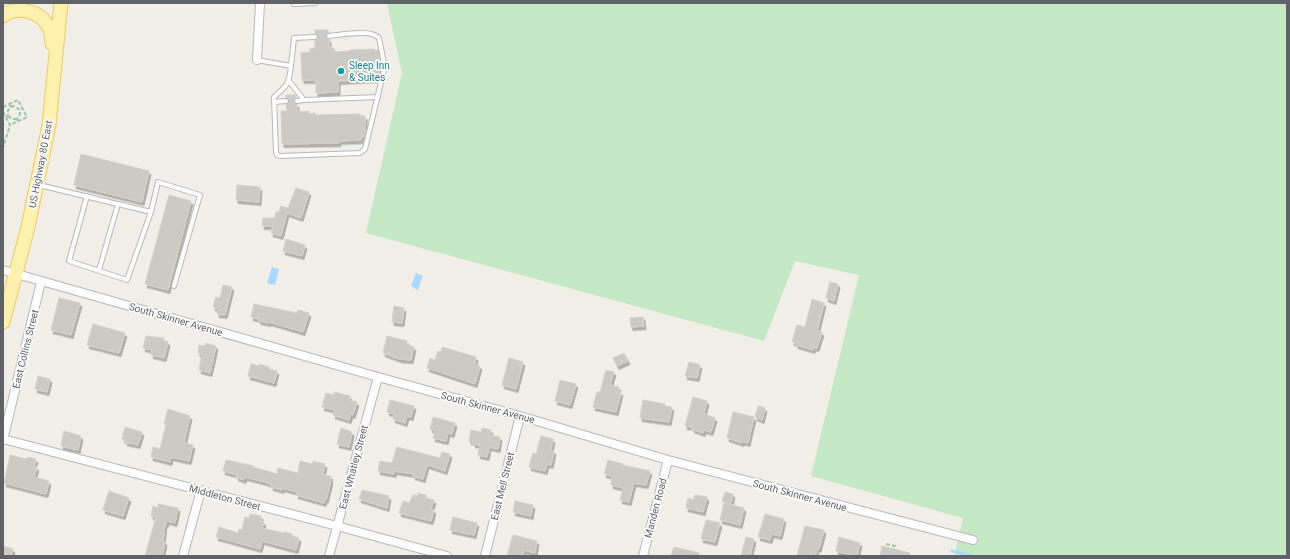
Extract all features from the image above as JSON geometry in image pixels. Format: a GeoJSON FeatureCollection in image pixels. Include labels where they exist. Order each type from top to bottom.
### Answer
{"type":"FeatureCollection","features":[{"type":"Feature","properties":{"kind":"main road","name":"US Highway 80 East"},"geometry":{"type":"LineString","coordinates":[[3,322],[9,272],[28,227],[49,125],[61,3]]}},
{"type":"Feature","properties":{"kind":"main road"},"geometry":{"type":"LineString","coordinates":[[3,16],[11,12],[24,11],[38,15],[43,19],[51,32],[54,72]]}},
{"type":"Feature","properties":{"kind":"street"},"geometry":{"type":"LineString","coordinates":[[257,60],[260,3]]}},
{"type":"Feature","properties":{"kind":"street","name":"South Skinner Avenue"},"geometry":{"type":"LineString","coordinates":[[9,272],[378,378],[520,416],[668,460],[973,540]]}},
{"type":"Feature","properties":{"kind":"street","name":"East Collins Street"},"geometry":{"type":"LineString","coordinates":[[3,440],[41,282]]}},
{"type":"Feature","properties":{"kind":"street","name":"East Whatley Street"},"geometry":{"type":"LineString","coordinates":[[329,556],[378,378]]}},
{"type":"Feature","properties":{"kind":"street","name":"East Mell Street"},"geometry":{"type":"LineString","coordinates":[[485,556],[520,416]]}},
{"type":"Feature","properties":{"kind":"street","name":"Middleton Street"},"geometry":{"type":"LineString","coordinates":[[3,440],[201,490],[447,556]]}},
{"type":"Feature","properties":{"kind":"street","name":"Manden Road"},"geometry":{"type":"LineString","coordinates":[[643,556],[668,460]]}},
{"type":"Feature","properties":{"kind":"street"},"geometry":{"type":"LineString","coordinates":[[183,556],[201,490]]}},
{"type":"Feature","properties":{"kind":"lane"},"geometry":{"type":"LineString","coordinates":[[294,3],[315,3]]}},
{"type":"Feature","properties":{"kind":"lane"},"geometry":{"type":"LineString","coordinates":[[315,37],[294,38],[289,81],[286,87],[274,97],[276,152],[277,155],[280,156],[360,153],[365,149],[384,70],[379,38],[377,35],[369,33],[329,36]]}},
{"type":"Feature","properties":{"kind":"lane"},"geometry":{"type":"LineString","coordinates":[[257,60],[291,66]]}},
{"type":"Feature","properties":{"kind":"lane"},"geometry":{"type":"LineString","coordinates":[[289,81],[304,100]]}},
{"type":"Feature","properties":{"kind":"lane"},"geometry":{"type":"LineString","coordinates":[[297,100],[378,97]]}},
{"type":"Feature","properties":{"kind":"lane"},"geometry":{"type":"LineString","coordinates":[[274,102],[286,101]]}},
{"type":"Feature","properties":{"kind":"lane"},"geometry":{"type":"LineString","coordinates":[[87,196],[69,261],[127,280],[151,212],[158,182],[200,195],[174,286]]}},
{"type":"Feature","properties":{"kind":"lane"},"geometry":{"type":"LineString","coordinates":[[37,184],[151,212]]}},
{"type":"Feature","properties":{"kind":"lane"},"geometry":{"type":"LineString","coordinates":[[99,270],[118,204]]}},
{"type":"Feature","properties":{"kind":"path"},"geometry":{"type":"LineString","coordinates":[[3,148],[10,124],[7,116],[8,110],[10,106],[18,100],[21,109],[27,117],[10,124]]}},
{"type":"Feature","properties":{"kind":"path"},"geometry":{"type":"LineString","coordinates":[[3,107],[14,106],[21,109]]}},
{"type":"Feature","properties":{"kind":"path"},"geometry":{"type":"LineString","coordinates":[[18,120],[21,109]]}},
{"type":"Feature","properties":{"kind":"path"},"geometry":{"type":"LineString","coordinates":[[3,112],[12,119],[18,120]]}},
{"type":"Feature","properties":{"kind":"path"},"geometry":{"type":"LineString","coordinates":[[886,544],[895,546],[894,549]]}},
{"type":"Feature","properties":{"kind":"green space"},"geometry":{"type":"Polygon","coordinates":[[[387,3],[1287,3],[1287,556],[954,556],[963,518],[811,476],[859,275],[795,261],[764,341],[366,233],[402,73],[387,3]]]}},
{"type":"Feature","properties":{"kind":"water"},"geometry":{"type":"Polygon","coordinates":[[[272,267],[279,269],[275,285],[267,283],[272,267]]]}},
{"type":"Feature","properties":{"kind":"water"},"geometry":{"type":"Polygon","coordinates":[[[416,273],[423,276],[418,290],[411,286],[416,273]]]}},
{"type":"Feature","properties":{"kind":"building","name":"Sleep Inn & Suites"},"geometry":{"type":"Polygon","coordinates":[[[315,30],[328,30],[326,37],[329,39],[329,48],[334,48],[335,52],[350,50],[378,50],[380,67],[379,75],[375,75],[376,79],[338,81],[338,92],[316,93],[316,80],[302,80],[301,53],[310,52],[310,49],[315,48],[315,40],[318,39],[318,36],[315,34],[315,30]]]}},
{"type":"Feature","properties":{"kind":"building"},"geometry":{"type":"Polygon","coordinates":[[[286,95],[296,96],[294,101],[297,104],[297,112],[309,111],[309,114],[315,113],[315,115],[360,114],[360,116],[365,116],[364,137],[361,137],[361,140],[339,141],[339,143],[282,144],[281,111],[287,111],[286,104],[289,99],[286,98],[286,95]]]}},
{"type":"Feature","properties":{"kind":"building"},"geometry":{"type":"Polygon","coordinates":[[[81,154],[149,171],[142,202],[74,185],[81,154]]]}},
{"type":"Feature","properties":{"kind":"building"},"geometry":{"type":"Polygon","coordinates":[[[237,185],[260,187],[259,202],[236,200],[237,185]]]}},
{"type":"Feature","properties":{"kind":"building"},"geometry":{"type":"Polygon","coordinates":[[[296,188],[309,192],[301,218],[287,213],[281,236],[271,233],[273,226],[262,226],[263,218],[275,218],[276,212],[279,212],[281,206],[288,208],[296,188]]]}},
{"type":"Feature","properties":{"kind":"building"},"geometry":{"type":"Polygon","coordinates":[[[169,195],[191,201],[168,290],[145,284],[169,195]]]}},
{"type":"Feature","properties":{"kind":"building"},"geometry":{"type":"Polygon","coordinates":[[[286,239],[305,245],[302,256],[283,251],[286,239]]]}},
{"type":"Feature","properties":{"kind":"building"},"geometry":{"type":"Polygon","coordinates":[[[830,282],[838,284],[834,301],[826,298],[830,282]]]}},
{"type":"Feature","properties":{"kind":"building"},"geometry":{"type":"Polygon","coordinates":[[[223,285],[232,287],[225,315],[217,314],[218,309],[213,307],[216,297],[220,298],[223,285]]]}},
{"type":"Feature","properties":{"kind":"building"},"geometry":{"type":"Polygon","coordinates":[[[59,298],[80,303],[71,335],[51,330],[59,298]]]}},
{"type":"Feature","properties":{"kind":"building"},"geometry":{"type":"Polygon","coordinates":[[[812,299],[824,303],[817,331],[822,332],[817,348],[813,347],[813,350],[796,345],[796,343],[792,342],[797,325],[805,327],[812,299]]]}},
{"type":"Feature","properties":{"kind":"building"},"geometry":{"type":"Polygon","coordinates":[[[254,304],[297,313],[298,310],[309,313],[303,332],[269,322],[259,321],[259,319],[251,317],[254,304]]]}},
{"type":"Feature","properties":{"kind":"building"},"geometry":{"type":"Polygon","coordinates":[[[394,306],[404,308],[402,323],[392,322],[394,306]]]}},
{"type":"Feature","properties":{"kind":"building"},"geometry":{"type":"Polygon","coordinates":[[[643,317],[644,326],[631,327],[630,318],[643,317]]]}},
{"type":"Feature","properties":{"kind":"building"},"geometry":{"type":"Polygon","coordinates":[[[93,324],[125,333],[119,353],[87,345],[93,324]]]}},
{"type":"Feature","properties":{"kind":"building"},"geometry":{"type":"Polygon","coordinates":[[[146,336],[164,338],[163,340],[168,342],[164,358],[151,355],[152,350],[143,348],[146,336]]]}},
{"type":"Feature","properties":{"kind":"building"},"geometry":{"type":"Polygon","coordinates":[[[387,336],[407,341],[406,344],[414,347],[411,360],[399,359],[383,353],[387,336]]]}},
{"type":"Feature","properties":{"kind":"building"},"geometry":{"type":"Polygon","coordinates":[[[206,343],[216,346],[210,373],[199,370],[202,354],[198,353],[199,345],[205,346],[206,343]]]}},
{"type":"Feature","properties":{"kind":"building"},"geometry":{"type":"Polygon","coordinates":[[[442,347],[476,357],[475,364],[480,366],[475,384],[427,368],[430,358],[435,360],[438,351],[441,352],[442,347]]]}},
{"type":"Feature","properties":{"kind":"building"},"geometry":{"type":"Polygon","coordinates":[[[624,353],[628,361],[617,366],[613,358],[624,353]]]}},
{"type":"Feature","properties":{"kind":"building"},"geometry":{"type":"Polygon","coordinates":[[[509,358],[523,362],[516,389],[502,385],[509,358]]]}},
{"type":"Feature","properties":{"kind":"building"},"geometry":{"type":"Polygon","coordinates":[[[689,362],[700,365],[697,378],[685,376],[689,362]]]}},
{"type":"Feature","properties":{"kind":"building"},"geometry":{"type":"Polygon","coordinates":[[[251,364],[259,366],[260,364],[277,371],[274,383],[248,376],[251,364]]]}},
{"type":"Feature","properties":{"kind":"building"},"geometry":{"type":"Polygon","coordinates":[[[606,370],[614,372],[610,385],[619,387],[618,392],[621,392],[616,412],[593,407],[597,392],[600,392],[606,370]]]}},
{"type":"Feature","properties":{"kind":"building"},"geometry":{"type":"Polygon","coordinates":[[[38,376],[50,379],[47,392],[35,389],[38,376]]]}},
{"type":"Feature","properties":{"kind":"building"},"geometry":{"type":"Polygon","coordinates":[[[560,380],[576,384],[570,405],[555,401],[560,380]]]}},
{"type":"Feature","properties":{"kind":"building"},"geometry":{"type":"Polygon","coordinates":[[[334,392],[350,396],[349,400],[357,402],[353,415],[351,414],[349,420],[333,415],[335,410],[322,407],[326,393],[334,395],[334,392]]]}},
{"type":"Feature","properties":{"kind":"building"},"geometry":{"type":"Polygon","coordinates":[[[693,397],[707,401],[704,413],[715,418],[711,432],[704,430],[703,433],[692,429],[693,427],[685,426],[693,397]]]}},
{"type":"Feature","properties":{"kind":"building"},"geometry":{"type":"Polygon","coordinates":[[[390,400],[414,406],[411,417],[407,416],[405,423],[393,419],[394,414],[387,412],[390,400]]]}},
{"type":"Feature","properties":{"kind":"building"},"geometry":{"type":"Polygon","coordinates":[[[643,400],[665,404],[665,406],[672,407],[669,422],[640,418],[643,400]]]}},
{"type":"Feature","properties":{"kind":"building"},"geometry":{"type":"Polygon","coordinates":[[[758,406],[765,408],[762,420],[755,417],[758,406]]]}},
{"type":"Feature","properties":{"kind":"building"},"geometry":{"type":"Polygon","coordinates":[[[168,409],[190,416],[184,443],[193,445],[189,461],[171,457],[170,462],[151,457],[153,447],[160,449],[168,409]]]}},
{"type":"Feature","properties":{"kind":"building"},"geometry":{"type":"Polygon","coordinates":[[[733,412],[754,417],[748,443],[743,441],[742,443],[727,438],[733,412]]]}},
{"type":"Feature","properties":{"kind":"building"},"geometry":{"type":"Polygon","coordinates":[[[433,417],[455,423],[452,434],[448,433],[446,441],[433,438],[435,431],[430,429],[433,417]]]}},
{"type":"Feature","properties":{"kind":"building"},"geometry":{"type":"Polygon","coordinates":[[[125,427],[142,432],[138,445],[125,442],[126,440],[122,439],[125,427]]]}},
{"type":"Feature","properties":{"kind":"building"},"geometry":{"type":"Polygon","coordinates":[[[341,428],[352,432],[349,447],[337,444],[341,428]]]}},
{"type":"Feature","properties":{"kind":"building"},"geometry":{"type":"Polygon","coordinates":[[[482,428],[491,430],[490,435],[500,437],[498,449],[489,447],[487,457],[478,455],[480,445],[473,444],[474,442],[469,441],[471,430],[481,432],[482,428]]]}},
{"type":"Feature","properties":{"kind":"building"},"geometry":{"type":"Polygon","coordinates":[[[64,431],[81,436],[78,450],[61,446],[64,431]]]}},
{"type":"Feature","properties":{"kind":"building"},"geometry":{"type":"Polygon","coordinates":[[[541,436],[553,439],[551,450],[554,451],[551,465],[547,464],[545,471],[529,467],[533,453],[536,454],[541,436]]]}},
{"type":"Feature","properties":{"kind":"building"},"geometry":{"type":"Polygon","coordinates":[[[397,447],[440,458],[442,452],[450,454],[445,471],[427,465],[423,479],[413,476],[414,474],[394,471],[394,474],[378,471],[380,461],[392,463],[397,447]]]}},
{"type":"Feature","properties":{"kind":"building"},"geometry":{"type":"Polygon","coordinates":[[[10,455],[27,459],[28,457],[36,459],[34,467],[37,467],[34,477],[49,481],[46,494],[4,483],[10,455]]]}},
{"type":"Feature","properties":{"kind":"building"},"geometry":{"type":"Polygon","coordinates":[[[226,460],[254,466],[253,467],[277,474],[278,468],[298,473],[300,461],[312,464],[313,461],[325,464],[323,475],[331,476],[326,500],[325,499],[324,503],[296,495],[297,492],[271,487],[272,485],[265,482],[245,477],[244,480],[236,477],[237,475],[223,471],[226,460]]]}},
{"type":"Feature","properties":{"kind":"building"},"geometry":{"type":"Polygon","coordinates":[[[608,460],[623,464],[622,465],[650,471],[646,485],[634,483],[629,502],[620,500],[623,488],[611,485],[612,476],[604,474],[608,460]]]}},
{"type":"Feature","properties":{"kind":"building"},"geometry":{"type":"Polygon","coordinates":[[[362,490],[389,496],[387,508],[359,499],[362,490]]]}},
{"type":"Feature","properties":{"kind":"building"},"geometry":{"type":"Polygon","coordinates":[[[109,491],[129,498],[123,516],[103,510],[109,491]]]}},
{"type":"Feature","properties":{"kind":"building"},"geometry":{"type":"Polygon","coordinates":[[[725,492],[733,494],[731,503],[722,501],[725,492]]]}},
{"type":"Feature","properties":{"kind":"building"},"geometry":{"type":"Polygon","coordinates":[[[418,493],[426,495],[426,498],[434,500],[431,509],[434,510],[431,521],[399,513],[403,501],[409,503],[413,495],[418,496],[418,493]]]}},
{"type":"Feature","properties":{"kind":"building"},"geometry":{"type":"Polygon","coordinates":[[[695,495],[707,497],[703,512],[686,508],[688,498],[693,500],[695,495]]]}},
{"type":"Feature","properties":{"kind":"building"},"geometry":{"type":"Polygon","coordinates":[[[515,501],[533,505],[531,516],[513,512],[515,501]]]}},
{"type":"Feature","properties":{"kind":"building"},"geometry":{"type":"Polygon","coordinates":[[[724,503],[744,508],[740,525],[720,520],[724,503]]]}},
{"type":"Feature","properties":{"kind":"building"},"geometry":{"type":"Polygon","coordinates":[[[158,504],[178,508],[175,523],[167,521],[165,524],[163,541],[165,542],[162,556],[145,556],[156,517],[151,516],[153,506],[158,508],[158,504]]]}},
{"type":"Feature","properties":{"kind":"building"},"geometry":{"type":"Polygon","coordinates":[[[250,514],[261,516],[260,521],[264,522],[262,528],[285,532],[299,538],[296,550],[262,541],[260,549],[216,537],[219,527],[238,533],[239,529],[242,530],[245,517],[249,518],[250,514]]]}},
{"type":"Feature","properties":{"kind":"building"},"geometry":{"type":"Polygon","coordinates":[[[765,514],[784,519],[780,536],[772,534],[770,540],[758,537],[765,514]]]}},
{"type":"Feature","properties":{"kind":"building"},"geometry":{"type":"Polygon","coordinates":[[[453,517],[477,523],[474,535],[450,530],[453,517]]]}},
{"type":"Feature","properties":{"kind":"building"},"geometry":{"type":"Polygon","coordinates":[[[706,520],[720,523],[715,542],[701,539],[706,520]]]}},
{"type":"Feature","properties":{"kind":"building"},"geometry":{"type":"Polygon","coordinates":[[[805,526],[824,530],[819,549],[817,548],[816,554],[812,553],[812,556],[797,556],[805,526]]]}},
{"type":"Feature","properties":{"kind":"building"},"geometry":{"type":"Polygon","coordinates":[[[513,535],[537,541],[535,553],[524,550],[523,556],[507,556],[513,535]]]}},
{"type":"Feature","properties":{"kind":"building"},"geometry":{"type":"Polygon","coordinates":[[[746,537],[754,539],[750,556],[741,556],[746,537]]]}},
{"type":"Feature","properties":{"kind":"building"},"geometry":{"type":"Polygon","coordinates":[[[839,537],[860,543],[857,556],[836,551],[839,537]]]}},
{"type":"Feature","properties":{"kind":"building"},"geometry":{"type":"Polygon","coordinates":[[[3,546],[13,549],[11,556],[3,556],[3,546]]]}},
{"type":"Feature","properties":{"kind":"building"},"geometry":{"type":"Polygon","coordinates":[[[882,546],[910,553],[910,556],[880,556],[882,546]]]}},
{"type":"Feature","properties":{"kind":"building"},"geometry":{"type":"Polygon","coordinates":[[[674,547],[699,553],[699,556],[671,556],[674,547]]]}},
{"type":"Feature","properties":{"kind":"waterway"},"geometry":{"type":"LineString","coordinates":[[952,551],[972,556]]}},
{"type":"Feature","properties":{"kind":"place","name":"Sleep Inn & Suites"},"geometry":{"type":"Point","coordinates":[341,71]}}]}
